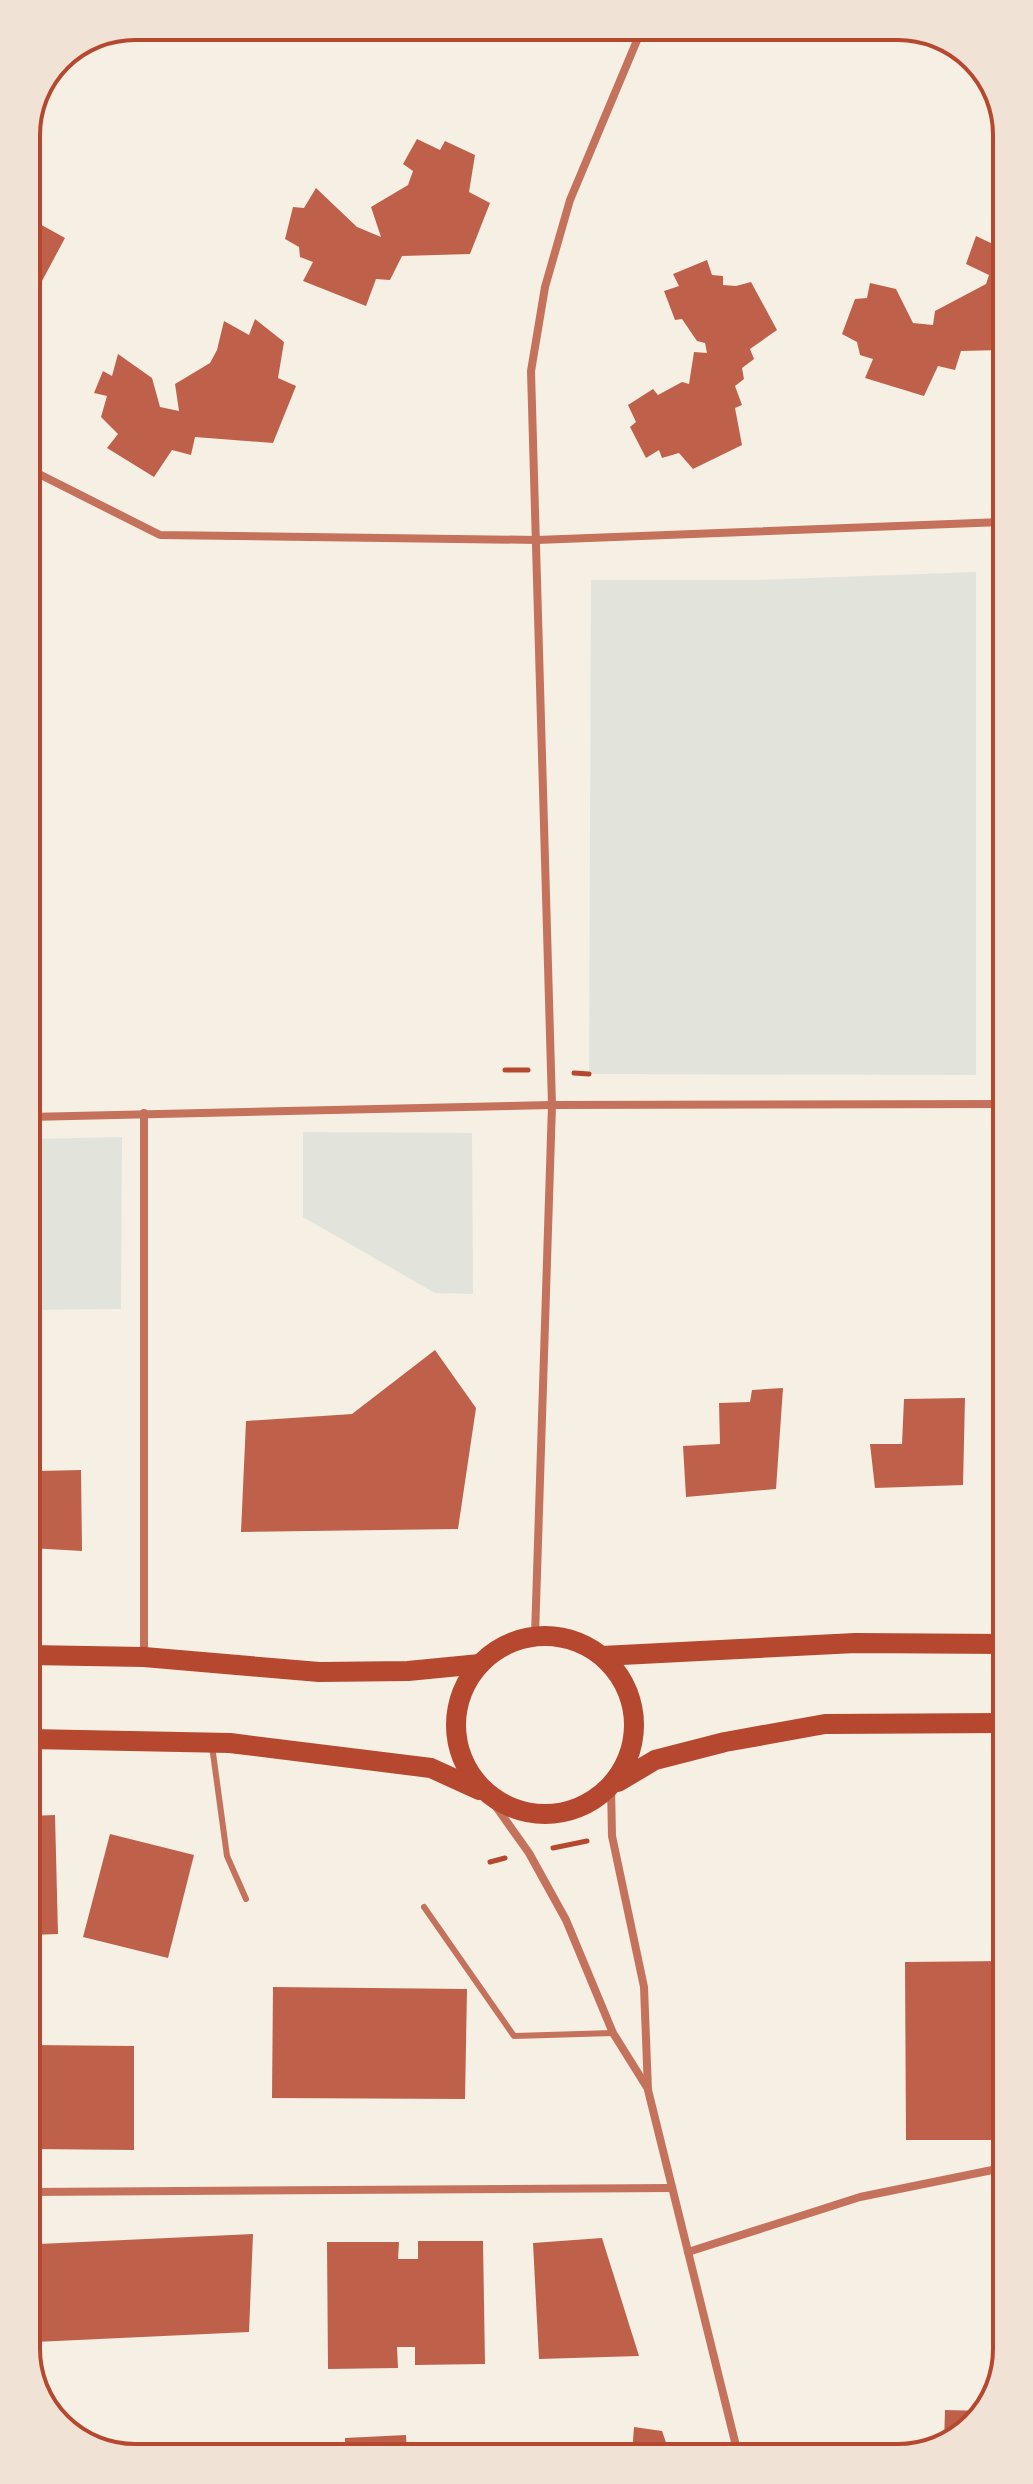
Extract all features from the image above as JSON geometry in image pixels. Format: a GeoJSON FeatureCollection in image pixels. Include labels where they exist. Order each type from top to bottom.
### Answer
{"type":"FeatureCollection","features":[{"type":"Feature","properties":{"kind":"main road"},"geometry":{"type":"LineString","coordinates":[[487,1794],[468,1772],[457,1745],[456,1717],[464,1688],[480,1664],[495,1651],[514,1641],[535,1636],[559,1637],[582,1643],[602,1656],[618,1673],[630,1695],[635,1719],[633,1743],[625,1766],[611,1786]]}},
{"type":"Feature","properties":{"kind":"main road"},"geometry":{"type":"LineString","coordinates":[[602,1656],[855,1643],[993,1644]]}},
{"type":"Feature","properties":{"kind":"main road"},"geometry":{"type":"LineString","coordinates":[[40,1655],[144,1657],[319,1672],[408,1671],[480,1664]]}},
{"type":"Feature","properties":{"kind":"main road"},"geometry":{"type":"LineString","coordinates":[[40,1739],[211,1742],[431,1768],[511,1808],[537,1815],[564,1813],[589,1803],[655,1760],[725,1742],[825,1724],[993,1723]]}},
{"type":"Feature","properties":{"kind":"street"},"geometry":{"type":"LineString","coordinates":[[535,1636],[552,1105],[531,371],[545,287],[570,200],[637,40]]}},
{"type":"Feature","properties":{"kind":"street"},"geometry":{"type":"LineString","coordinates":[[40,475],[160,535],[537,540],[993,522]]}},
{"type":"Feature","properties":{"kind":"street"},"geometry":{"type":"LineString","coordinates":[[40,1117],[552,1105],[993,1104]]}},
{"type":"Feature","properties":{"kind":"street"},"geometry":{"type":"LineString","coordinates":[[144,1113],[144,1657]]}},
{"type":"Feature","properties":{"kind":"street"},"geometry":{"type":"LineString","coordinates":[[611,1786],[612,1836],[644,1987],[648,2090],[736,2444]]}},
{"type":"Feature","properties":{"kind":"street"},"geometry":{"type":"LineString","coordinates":[[487,1794],[529,1853],[566,1920],[613,2033],[648,2090]]}},
{"type":"Feature","properties":{"kind":"street"},"geometry":{"type":"LineString","coordinates":[[688,2252],[860,2197],[993,2170]]}},
{"type":"Feature","properties":{"kind":"street"},"geometry":{"type":"LineString","coordinates":[[40,2192],[672,2188]]}},
{"type":"Feature","properties":{"kind":"lane"},"geometry":{"type":"LineString","coordinates":[[211,1742],[227,1856],[246,1899]]}},
{"type":"Feature","properties":{"kind":"lane"},"geometry":{"type":"LineString","coordinates":[[424,1907],[514,2036],[613,2033]]}},
{"type":"Feature","properties":{"kind":"path"},"geometry":{"type":"LineString","coordinates":[[490,1862],[612,1836]]}},
{"type":"Feature","properties":{"kind":"shaded area"},"geometry":{"type":"Polygon","coordinates":[[[976,572],[976,1075],[589,1074],[591,580],[754,580],[976,572]]]}},
{"type":"Feature","properties":{"kind":"shaded area"},"geometry":{"type":"Polygon","coordinates":[[[303,1132],[472,1133],[473,1294],[435,1293],[303,1217],[303,1132]]]}},
{"type":"Feature","properties":{"kind":"shaded area"},"geometry":{"type":"Polygon","coordinates":[[[122,1137],[121,1309],[40,1310],[40,1139],[122,1137]]]}},
{"type":"Feature","properties":{"kind":"building"},"geometry":{"type":"Polygon","coordinates":[[[417,139],[440,150],[445,141],[475,155],[469,192],[490,203],[470,254],[402,256],[390,280],[376,279],[366,306],[303,281],[313,262],[300,257],[299,247],[285,239],[293,207],[304,208],[316,188],[357,227],[381,237],[371,207],[408,185],[413,171],[403,164],[417,139]]]}},
{"type":"Feature","properties":{"kind":"building"},"geometry":{"type":"Polygon","coordinates":[[[40,224],[65,238],[40,285],[40,224]]]}},
{"type":"Feature","properties":{"kind":"building"},"geometry":{"type":"Polygon","coordinates":[[[976,236],[993,244],[993,350],[961,351],[955,370],[938,366],[924,396],[865,378],[873,359],[860,355],[857,342],[842,334],[855,299],[867,298],[870,283],[896,289],[913,323],[933,325],[935,311],[986,284],[989,275],[966,264],[976,236]]]}},
{"type":"Feature","properties":{"kind":"building"},"geometry":{"type":"Polygon","coordinates":[[[707,260],[712,275],[723,276],[723,285],[751,282],[777,330],[750,349],[754,359],[742,368],[744,379],[735,386],[742,405],[735,408],[742,445],[693,469],[679,453],[662,458],[659,450],[646,458],[630,427],[636,422],[628,405],[653,389],[658,395],[682,382],[689,384],[694,352],[707,353],[705,343],[697,341],[682,319],[675,320],[664,291],[679,286],[673,274],[707,260]]]}},
{"type":"Feature","properties":{"kind":"building"},"geometry":{"type":"Polygon","coordinates":[[[255,319],[284,342],[278,378],[296,386],[273,443],[195,437],[191,455],[172,450],[154,477],[107,448],[118,434],[101,417],[107,396],[94,393],[103,371],[112,376],[118,354],[152,378],[160,407],[179,411],[175,384],[210,363],[217,350],[224,321],[249,335],[255,319]]]}},
{"type":"Feature","properties":{"kind":"building"},"geometry":{"type":"Polygon","coordinates":[[[435,1350],[476,1408],[458,1529],[241,1532],[246,1421],[352,1414],[435,1350]]]}},
{"type":"Feature","properties":{"kind":"building"},"geometry":{"type":"Polygon","coordinates":[[[783,1388],[776,1489],[686,1497],[683,1446],[720,1444],[719,1403],[750,1402],[752,1390],[783,1388]]]}},
{"type":"Feature","properties":{"kind":"building"},"geometry":{"type":"Polygon","coordinates":[[[965,1398],[963,1485],[875,1488],[870,1444],[902,1444],[904,1399],[965,1398]]]}},
{"type":"Feature","properties":{"kind":"building"},"geometry":{"type":"Polygon","coordinates":[[[81,1470],[82,1551],[40,1549],[40,1471],[81,1470]]]}},
{"type":"Feature","properties":{"kind":"building"},"geometry":{"type":"Polygon","coordinates":[[[55,1815],[58,1934],[40,1935],[40,1816],[55,1815]]]}},
{"type":"Feature","properties":{"kind":"building"},"geometry":{"type":"Polygon","coordinates":[[[110,1834],[194,1855],[168,1958],[83,1937],[110,1834]]]}},
{"type":"Feature","properties":{"kind":"building"},"geometry":{"type":"Polygon","coordinates":[[[993,1961],[993,2140],[906,2140],[905,1962],[993,1961]]]}},
{"type":"Feature","properties":{"kind":"building"},"geometry":{"type":"Polygon","coordinates":[[[273,1987],[467,1989],[465,2099],[272,2098],[273,1987]]]}},
{"type":"Feature","properties":{"kind":"building"},"geometry":{"type":"Polygon","coordinates":[[[40,2045],[134,2046],[134,2150],[40,2149],[40,2045]]]}},
{"type":"Feature","properties":{"kind":"building"},"geometry":{"type":"Polygon","coordinates":[[[253,2234],[249,2332],[40,2342],[40,2244],[253,2234]]]}},
{"type":"Feature","properties":{"kind":"building"},"geometry":{"type":"Polygon","coordinates":[[[602,2238],[639,2356],[539,2359],[533,2243],[602,2238]]]}},
{"type":"Feature","properties":{"kind":"building"},"geometry":{"type":"Polygon","coordinates":[[[418,2241],[483,2241],[485,2364],[415,2365],[415,2347],[397,2347],[398,2368],[328,2369],[327,2242],[399,2242],[398,2259],[418,2259],[418,2241]]]}},
{"type":"Feature","properties":{"kind":"building"},"geometry":{"type":"Polygon","coordinates":[[[945,2410],[970,2411],[956,2424],[944,2431],[945,2410]]]}},
{"type":"Feature","properties":{"kind":"building"},"geometry":{"type":"Polygon","coordinates":[[[634,2427],[662,2431],[667,2444],[633,2444],[634,2427]]]}},
{"type":"Feature","properties":{"kind":"building"},"geometry":{"type":"Polygon","coordinates":[[[406,2435],[406,2444],[345,2444],[345,2438],[406,2435]]]}}]}
